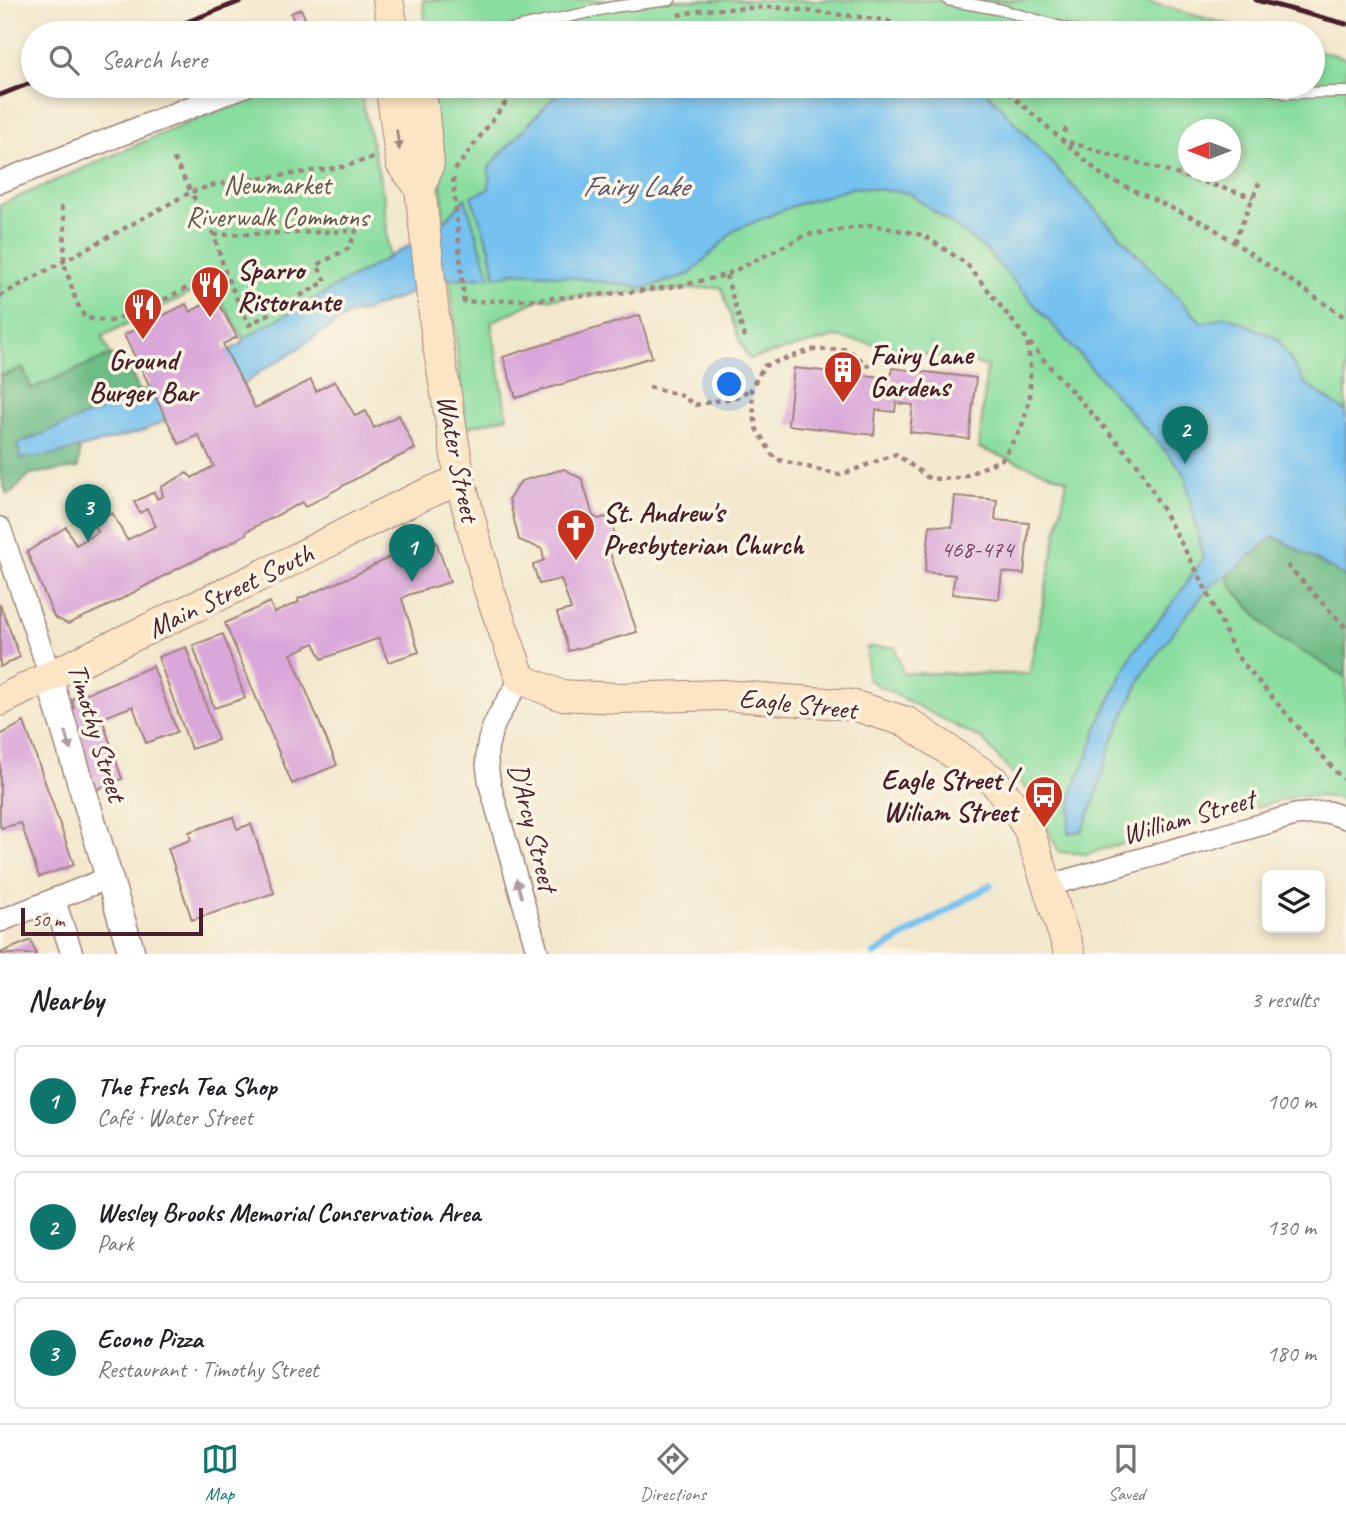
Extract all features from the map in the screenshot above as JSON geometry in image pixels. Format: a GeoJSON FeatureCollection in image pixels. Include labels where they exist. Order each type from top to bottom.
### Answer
{"type":"FeatureCollection","features":[{"type":"Feature","properties":{"kind":"main road"},"geometry":{"type":"LineString","coordinates":[[388,0],[392,21]]}},
{"type":"Feature","properties":{"kind":"main road","name":"Water Street"},"geometry":{"type":"LineString","coordinates":[[392,98],[401,163],[420,188]]}},
{"type":"Feature","properties":{"kind":"main road","name":"Water Street"},"geometry":{"type":"LineString","coordinates":[[422,98],[429,163],[420,188],[436,332],[460,480],[488,587],[522,679]]}},
{"type":"Feature","properties":{"kind":"main road","name":"Main Street South"},"geometry":{"type":"LineString","coordinates":[[0,701],[428,492],[460,480]]}},
{"type":"Feature","properties":{"kind":"main road","name":"Eagle Street"},"geometry":{"type":"LineString","coordinates":[[522,679],[560,695],[618,698],[722,695],[852,705],[906,722],[994,781],[1015,808],[1029,830],[1070,954]]}},
{"type":"Feature","properties":{"kind":"street"},"geometry":{"type":"LineString","coordinates":[[0,182],[214,98]]}},
{"type":"Feature","properties":{"kind":"street","name":"Timothy Street"},"geometry":{"type":"LineString","coordinates":[[0,528],[50,675],[132,954]]}},
{"type":"Feature","properties":{"kind":"street","name":"D'Arcy Street"},"geometry":{"type":"LineString","coordinates":[[522,679],[495,724],[488,745],[487,767],[538,954]]}},
{"type":"Feature","properties":{"kind":"street","name":"William Street"},"geometry":{"type":"LineString","coordinates":[[1047,886],[1295,815],[1328,812],[1346,818]]}},
{"type":"Feature","properties":{"kind":"street"},"geometry":{"type":"LineString","coordinates":[[0,921],[108,878]]}},
{"type":"Feature","properties":{"kind":"street"},"geometry":{"type":"LineString","coordinates":[[54,899],[72,954]]}},
{"type":"Feature","properties":{"kind":"lane"},"geometry":{"type":"LineString","coordinates":[[549,21],[613,7],[670,0]]}},
{"type":"Feature","properties":{"kind":"lane"},"geometry":{"type":"LineString","coordinates":[[948,0],[1002,10],[1040,21]]}},
{"type":"Feature","properties":{"kind":"lane"},"geometry":{"type":"LineString","coordinates":[[1325,92],[1346,92]]}},
{"type":"Feature","properties":{"kind":"path"},"geometry":{"type":"LineString","coordinates":[[677,16],[702,10],[774,6],[888,21]]}},
{"type":"Feature","properties":{"kind":"path"},"geometry":{"type":"LineString","coordinates":[[510,98],[452,173],[464,302],[622,293],[679,286],[726,275],[806,235],[872,225],[923,235],[967,264],[1042,358],[1138,465],[1201,579],[1236,655],[1346,780]]}},
{"type":"Feature","properties":{"kind":"path"},"geometry":{"type":"LineString","coordinates":[[1015,98],[1103,176],[1210,226],[1346,318]]}},
{"type":"Feature","properties":{"kind":"path"},"geometry":{"type":"LineString","coordinates":[[1062,140],[1066,128]]}},
{"type":"Feature","properties":{"kind":"path"},"geometry":{"type":"LineString","coordinates":[[1062,140],[1253,197]]}},
{"type":"Feature","properties":{"kind":"path"},"geometry":{"type":"LineString","coordinates":[[173,157],[214,235],[226,275],[250,325],[326,281],[317,265],[349,248],[356,231],[214,235]]}},
{"type":"Feature","properties":{"kind":"path"},"geometry":{"type":"LineString","coordinates":[[0,296],[191,192],[214,185],[342,167],[377,157]]}},
{"type":"Feature","properties":{"kind":"path"},"geometry":{"type":"LineString","coordinates":[[1234,242],[1259,183]]}},
{"type":"Feature","properties":{"kind":"path"},"geometry":{"type":"LineString","coordinates":[[61,206],[65,222],[64,263],[85,318],[110,321],[214,274],[226,275]]}},
{"type":"Feature","properties":{"kind":"path"},"geometry":{"type":"LineString","coordinates":[[726,275],[745,339]]}},
{"type":"Feature","properties":{"kind":"path"},"geometry":{"type":"LineString","coordinates":[[751,390],[756,428],[775,459],[840,475],[897,454],[930,479],[961,478],[1002,460],[1021,429],[1030,398],[1027,340]]}},
{"type":"Feature","properties":{"kind":"path"},"geometry":{"type":"LineString","coordinates":[[649,387],[680,395],[695,405],[737,397],[751,390],[764,366],[811,350],[847,349],[870,367]]}},
{"type":"Feature","properties":{"kind":"path"},"geometry":{"type":"LineString","coordinates":[[1287,565],[1346,628]]}},
{"type":"Feature","properties":{"kind":"green space"},"geometry":{"type":"Polygon","coordinates":[[[423,0],[1141,0],[1215,21],[425,21],[423,0]]]}},
{"type":"Feature","properties":{"kind":"green space"},"geometry":{"type":"Polygon","coordinates":[[[1325,52],[1346,58],[1346,803],[1334,797],[1297,796],[1086,854],[1059,852],[1027,790],[983,740],[867,679],[867,647],[895,647],[903,673],[1029,674],[1067,480],[979,448],[987,366],[836,337],[749,359],[739,340],[721,287],[540,299],[491,322],[507,417],[465,428],[432,98],[1325,98],[1325,52]]]}},
{"type":"Feature","properties":{"kind":"green space","name":"Newmarket Riverwalk Commons"},"geometry":{"type":"Polygon","coordinates":[[[254,98],[362,98],[384,197],[389,257],[243,339],[211,283],[102,336],[110,355],[31,389],[23,368],[0,376],[0,205],[175,128],[254,98]]]}},
{"type":"Feature","properties":{"kind":"green space"},"geometry":{"type":"Polygon","coordinates":[[[111,355],[126,362],[149,412],[80,448],[78,468],[30,474],[7,495],[0,474],[0,376],[23,368],[31,389],[111,355]]]}},
{"type":"Feature","properties":{"kind":"green space"},"geometry":{"type":"Polygon","coordinates":[[[1274,536],[1346,577],[1346,677],[1274,635],[1230,585],[1228,575],[1274,536]]]}},
{"type":"Feature","properties":{"kind":"water","name":"Fairy Lake"},"geometry":{"type":"Polygon","coordinates":[[[553,98],[993,98],[1202,323],[1227,316],[1277,338],[1305,383],[1346,412],[1346,577],[1274,536],[1228,575],[1213,583],[1144,672],[1111,743],[1095,800],[1082,831],[1068,833],[1073,789],[1099,723],[1133,652],[1172,604],[1203,559],[1184,472],[984,248],[909,193],[855,187],[793,206],[735,230],[690,274],[646,288],[548,274],[513,272],[495,276],[490,249],[471,196],[489,189],[489,167],[553,98]]]}},
{"type":"Feature","properties":{"kind":"water"},"geometry":{"type":"Polygon","coordinates":[[[465,198],[490,277],[446,279],[365,311],[348,315],[261,371],[244,385],[140,432],[57,454],[21,459],[17,444],[113,405],[242,344],[243,339],[437,230],[465,198]]]}},
{"type":"Feature","properties":{"kind":"building"},"geometry":{"type":"Polygon","coordinates":[[[301,9],[305,18],[294,21],[291,13],[301,9]]]}},
{"type":"Feature","properties":{"kind":"building"},"geometry":{"type":"Polygon","coordinates":[[[216,298],[237,337],[223,344],[255,408],[311,380],[316,391],[335,381],[355,416],[366,411],[374,428],[399,415],[415,449],[305,507],[302,502],[247,531],[227,545],[68,624],[54,617],[27,552],[66,527],[76,545],[98,532],[93,524],[112,513],[127,540],[156,526],[147,509],[140,513],[134,502],[154,492],[157,499],[163,496],[161,487],[187,473],[192,478],[214,466],[198,435],[179,444],[124,335],[186,304],[190,312],[216,298]]]}},
{"type":"Feature","properties":{"kind":"building"},"geometry":{"type":"Polygon","coordinates":[[[640,315],[652,357],[516,398],[503,357],[640,315]]]}},
{"type":"Feature","properties":{"kind":"building","name":"Fairy Lane Gardens"},"geometry":{"type":"Polygon","coordinates":[[[794,368],[891,378],[892,368],[976,378],[969,439],[910,432],[913,405],[896,403],[895,412],[876,410],[874,435],[788,425],[794,368]]]}},
{"type":"Feature","properties":{"kind":"building","name":"St. Andrew's Presbyterian Church"},"geometry":{"type":"Polygon","coordinates":[[[564,469],[582,479],[593,516],[599,519],[609,516],[618,544],[608,547],[637,632],[569,651],[557,613],[571,609],[561,579],[539,584],[533,565],[544,560],[542,549],[519,540],[509,499],[521,481],[564,469]]]}},
{"type":"Feature","properties":{"kind":"building"},"geometry":{"type":"Polygon","coordinates":[[[955,496],[997,500],[995,520],[1029,523],[1024,574],[1002,572],[999,599],[952,594],[955,575],[925,572],[930,525],[952,527],[955,496]]]}},
{"type":"Feature","properties":{"kind":"building"},"geometry":{"type":"Polygon","coordinates":[[[436,541],[450,582],[402,599],[419,652],[388,662],[379,638],[322,659],[314,643],[291,654],[337,765],[292,784],[225,623],[270,602],[274,613],[299,602],[298,599],[394,555],[436,541]]]}},
{"type":"Feature","properties":{"kind":"building"},"geometry":{"type":"Polygon","coordinates":[[[0,604],[20,657],[0,667],[0,604]]]}},
{"type":"Feature","properties":{"kind":"building"},"geometry":{"type":"Polygon","coordinates":[[[223,634],[245,698],[214,708],[193,645],[223,634]]]}},
{"type":"Feature","properties":{"kind":"building"},"geometry":{"type":"Polygon","coordinates":[[[186,647],[218,740],[191,749],[158,657],[186,647]]]}},
{"type":"Feature","properties":{"kind":"building"},"geometry":{"type":"Polygon","coordinates":[[[153,666],[177,732],[146,743],[133,706],[102,718],[122,779],[88,793],[63,712],[74,708],[72,699],[153,666]]]}},
{"type":"Feature","properties":{"kind":"building"},"geometry":{"type":"Polygon","coordinates":[[[24,722],[74,865],[39,877],[21,823],[1,828],[0,825],[0,735],[24,722]]]}},
{"type":"Feature","properties":{"kind":"building"},"geometry":{"type":"Polygon","coordinates":[[[233,817],[237,829],[251,824],[274,893],[192,920],[168,848],[191,840],[189,832],[233,817]]]}},
{"type":"Feature","properties":{"kind":"building"},"geometry":{"type":"Polygon","coordinates":[[[31,940],[36,954],[0,954],[0,953],[31,940]]]}},
{"type":"Feature","properties":{"kind":"waterway"},"geometry":{"type":"LineString","coordinates":[[874,954],[990,885]]}},
{"type":"Feature","properties":{"kind":"railway"},"geometry":{"type":"LineString","coordinates":[[189,21],[244,0]]}},
{"type":"Feature","properties":{"kind":"railway"},"geometry":{"type":"LineString","coordinates":[[1256,0],[1346,24]]}},
{"type":"Feature","properties":{"kind":"railway"},"geometry":{"type":"LineString","coordinates":[[0,95],[21,87]]}},
{"type":"Feature","properties":{"kind":"place","name":"Sparro Ristorante"},"geometry":{"type":"Point","coordinates":[210,319]}},
{"type":"Feature","properties":{"kind":"place","name":"Ground Burger Bar"},"geometry":{"type":"Point","coordinates":[143,341]}},
{"type":"Feature","properties":{"kind":"place","name":"Fairy Lane Gardens"},"geometry":{"type":"Point","coordinates":[843,404]}},
{"type":"Feature","properties":{"kind":"place","name":"Wesley Brooks Memorial Conservation Area"},"geometry":{"type":"Point","coordinates":[1185,464]}},
{"type":"Feature","properties":{"kind":"place","name":"Econo Pizza"},"geometry":{"type":"Point","coordinates":[88,542]}},
{"type":"Feature","properties":{"kind":"place","name":"St. Andrew's Presbyterian Church"},"geometry":{"type":"Point","coordinates":[576,562]}},
{"type":"Feature","properties":{"kind":"place","name":"The Fresh Tea Shop"},"geometry":{"type":"Point","coordinates":[412,582]}},
{"type":"Feature","properties":{"kind":"place","name":"Eagle Street / Wiliam Street"},"geometry":{"type":"Point","coordinates":[1044,829]}}]}
